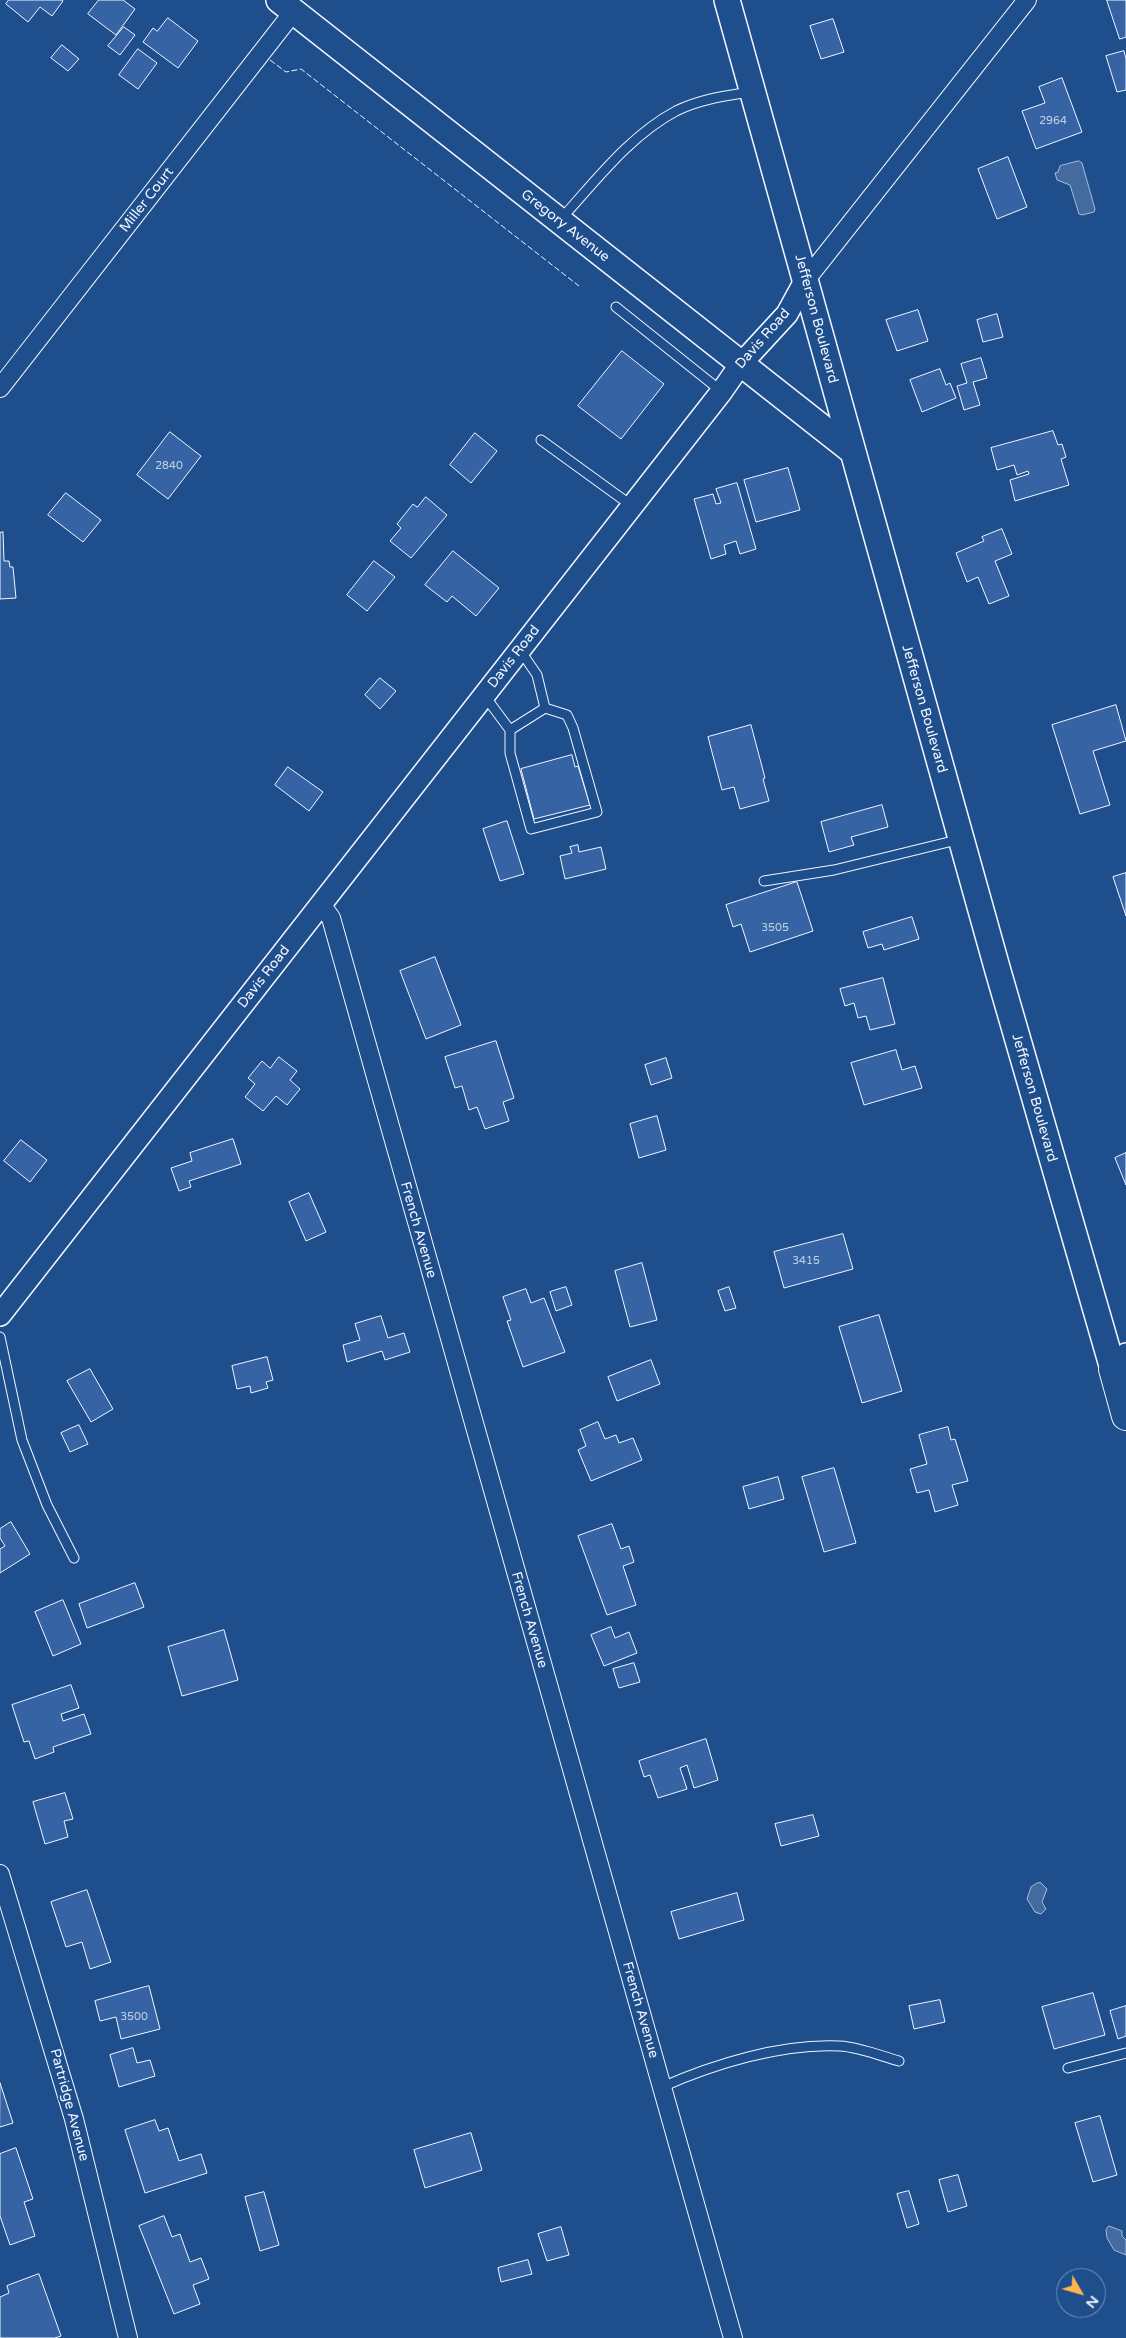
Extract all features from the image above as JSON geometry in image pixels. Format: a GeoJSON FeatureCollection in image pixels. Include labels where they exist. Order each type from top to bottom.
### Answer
{"type":"FeatureCollection","features":[{"type":"Feature","properties":{"kind":"main road","name":"Jefferson Boulevard"},"geometry":{"type":"LineString","coordinates":[[727,0],[961,839],[1116,1358],[1126,1416]]}},
{"type":"Feature","properties":{"kind":"main road","name":"Gregory Avenue"},"geometry":{"type":"LineString","coordinates":[[286,6],[740,365],[852,451]]}},
{"type":"Feature","properties":{"kind":"street","name":"Davis Road"},"geometry":{"type":"LineString","coordinates":[[0,1315],[722,391],[740,365],[787,314],[805,281],[1026,0]]}},
{"type":"Feature","properties":{"kind":"street","name":"Miller Court"},"geometry":{"type":"LineString","coordinates":[[0,388],[286,6]]}},
{"type":"Feature","properties":{"kind":"street","name":"French Avenue"},"geometry":{"type":"LineString","coordinates":[[321,904],[331,918],[733,2338]]}},
{"type":"Feature","properties":{"kind":"street","name":"Partridge Avenue"},"geometry":{"type":"LineString","coordinates":[[0,1874],[74,2119],[128,2338]]}},
{"type":"Feature","properties":{"kind":"lane"},"geometry":{"type":"LineString","coordinates":[[559,221],[610,164],[652,127],[676,112],[697,103],[718,97],[753,92]]}},
{"type":"Feature","properties":{"kind":"lane"},"geometry":{"type":"LineString","coordinates":[[616,307],[722,391]]}},
{"type":"Feature","properties":{"kind":"lane"},"geometry":{"type":"LineString","coordinates":[[542,440],[632,506]]}},
{"type":"Feature","properties":{"kind":"lane"},"geometry":{"type":"LineString","coordinates":[[520,650],[537,675],[545,708]]}},
{"type":"Feature","properties":{"kind":"lane"},"geometry":{"type":"LineString","coordinates":[[484,695],[510,730],[510,753],[530,829],[597,812],[573,728],[567,715],[545,708],[510,730]]}},
{"type":"Feature","properties":{"kind":"lane"},"geometry":{"type":"LineString","coordinates":[[764,881],[834,870],[961,839]]}},
{"type":"Feature","properties":{"kind":"lane"},"geometry":{"type":"LineString","coordinates":[[0,1336],[22,1440],[47,1505],[74,1558]]}},
{"type":"Feature","properties":{"kind":"lane"},"geometry":{"type":"LineString","coordinates":[[662,2088],[700,2070],[789,2049],[841,2046],[900,2061]]}},
{"type":"Feature","properties":{"kind":"lane"},"geometry":{"type":"LineString","coordinates":[[1068,2068],[1126,2054]]}},
{"type":"Feature","properties":{"kind":"water"},"geometry":{"type":"Polygon","coordinates":[[[1079,161],[1082,163],[1095,209],[1094,212],[1082,215],[1079,214],[1070,185],[1057,180],[1055,173],[1058,172],[1060,166],[1079,161]]]}},
{"type":"Feature","properties":{"kind":"water"},"geometry":{"type":"Polygon","coordinates":[[[1041,1883],[1047,1889],[1042,1902],[1046,1909],[1041,1914],[1035,1912],[1027,1899],[1031,1887],[1041,1883]]]}},
{"type":"Feature","properties":{"kind":"water"},"geometry":{"type":"Polygon","coordinates":[[[1109,2226],[1122,2231],[1122,2236],[1126,2240],[1126,2255],[1114,2250],[1107,2238],[1106,2230],[1109,2226]]]}},
{"type":"Feature","properties":{"kind":"building"},"geometry":{"type":"Polygon","coordinates":[[[9,0],[63,1],[52,16],[40,7],[28,22],[6,4],[9,0]]]}},
{"type":"Feature","properties":{"kind":"building"},"geometry":{"type":"Polygon","coordinates":[[[99,0],[123,0],[135,9],[116,35],[88,14],[99,0]]]}},
{"type":"Feature","properties":{"kind":"building"},"geometry":{"type":"Polygon","coordinates":[[[1107,0],[1126,0],[1126,37],[1120,39],[1107,0]]]}},
{"type":"Feature","properties":{"kind":"building"},"geometry":{"type":"Polygon","coordinates":[[[168,18],[198,41],[178,68],[143,42],[153,28],[157,31],[168,18]]]}},
{"type":"Feature","properties":{"kind":"building"},"geometry":{"type":"Polygon","coordinates":[[[833,19],[844,52],[821,59],[810,26],[833,19]]]}},
{"type":"Feature","properties":{"kind":"building"},"geometry":{"type":"Polygon","coordinates":[[[124,27],[135,35],[120,55],[108,46],[124,27]]]}},
{"type":"Feature","properties":{"kind":"building"},"geometry":{"type":"Polygon","coordinates":[[[62,45],[79,59],[68,71],[51,58],[62,45]]]}},
{"type":"Feature","properties":{"kind":"building"},"geometry":{"type":"Polygon","coordinates":[[[138,49],[157,63],[138,89],[119,75],[138,49]]]}},
{"type":"Feature","properties":{"kind":"building"},"geometry":{"type":"Polygon","coordinates":[[[1124,51],[1126,59],[1126,90],[1117,92],[1106,56],[1124,51]]]}},
{"type":"Feature","properties":{"kind":"building"},"geometry":{"type":"Polygon","coordinates":[[[1062,78],[1082,132],[1036,149],[1022,111],[1045,103],[1039,87],[1062,78]]]}},
{"type":"Feature","properties":{"kind":"building"},"geometry":{"type":"Polygon","coordinates":[[[1008,157],[1027,207],[997,219],[978,169],[1008,157]]]}},
{"type":"Feature","properties":{"kind":"building"},"geometry":{"type":"Polygon","coordinates":[[[918,310],[928,341],[897,351],[886,320],[918,310]]]}},
{"type":"Feature","properties":{"kind":"building"},"geometry":{"type":"Polygon","coordinates":[[[997,314],[1003,337],[983,342],[977,320],[997,314]]]}},
{"type":"Feature","properties":{"kind":"building"},"geometry":{"type":"Polygon","coordinates":[[[622,351],[664,384],[621,439],[578,406],[622,351]]]}},
{"type":"Feature","properties":{"kind":"building"},"geometry":{"type":"Polygon","coordinates":[[[981,358],[987,378],[973,382],[980,405],[964,410],[957,386],[967,383],[961,364],[981,358]]]}},
{"type":"Feature","properties":{"kind":"building"},"geometry":{"type":"Polygon","coordinates":[[[940,369],[946,385],[950,383],[956,398],[922,412],[910,380],[940,369]]]}},
{"type":"Feature","properties":{"kind":"building"},"geometry":{"type":"Polygon","coordinates":[[[1053,431],[1058,445],[1062,444],[1066,457],[1061,459],[1069,485],[1015,501],[1010,480],[1029,474],[1028,471],[1017,475],[1014,465],[997,470],[991,448],[1053,431]]]}},
{"type":"Feature","properties":{"kind":"building"},"geometry":{"type":"Polygon","coordinates":[[[170,432],[201,456],[168,499],[137,475],[170,432]]]}},
{"type":"Feature","properties":{"kind":"building"},"geometry":{"type":"Polygon","coordinates":[[[475,433],[497,451],[471,483],[450,465],[475,433]]]}},
{"type":"Feature","properties":{"kind":"building"},"geometry":{"type":"Polygon","coordinates":[[[788,468],[800,510],[756,522],[744,480],[788,468]]]}},
{"type":"Feature","properties":{"kind":"building"},"geometry":{"type":"Polygon","coordinates":[[[737,483],[756,549],[740,554],[736,541],[724,545],[726,554],[711,559],[694,499],[713,494],[716,504],[721,503],[716,489],[737,483]]]}},
{"type":"Feature","properties":{"kind":"building"},"geometry":{"type":"Polygon","coordinates":[[[66,493],[101,520],[83,542],[48,515],[66,493]]]}},
{"type":"Feature","properties":{"kind":"building"},"geometry":{"type":"Polygon","coordinates":[[[426,497],[447,515],[411,558],[390,541],[401,528],[397,524],[413,504],[417,507],[426,497]]]}},
{"type":"Feature","properties":{"kind":"building"},"geometry":{"type":"Polygon","coordinates":[[[1002,529],[1012,554],[995,561],[1009,596],[989,604],[978,577],[967,582],[956,553],[984,541],[982,537],[1002,529]]]}},
{"type":"Feature","properties":{"kind":"building"},"geometry":{"type":"Polygon","coordinates":[[[3,532],[4,561],[9,561],[10,567],[13,567],[16,598],[0,599],[0,533],[3,532]]]}},
{"type":"Feature","properties":{"kind":"building"},"geometry":{"type":"Polygon","coordinates":[[[453,551],[499,588],[476,616],[452,596],[447,602],[425,585],[453,551]]]}},
{"type":"Feature","properties":{"kind":"building"},"geometry":{"type":"Polygon","coordinates":[[[374,561],[395,577],[367,611],[347,595],[374,561]]]}},
{"type":"Feature","properties":{"kind":"building"},"geometry":{"type":"Polygon","coordinates":[[[380,678],[396,691],[380,709],[365,695],[380,678]]]}},
{"type":"Feature","properties":{"kind":"building"},"geometry":{"type":"Polygon","coordinates":[[[1116,705],[1126,741],[1093,751],[1110,805],[1080,814],[1052,725],[1116,705]]]}},
{"type":"Feature","properties":{"kind":"building"},"geometry":{"type":"Polygon","coordinates":[[[751,725],[769,801],[740,809],[734,787],[722,790],[708,737],[751,725]]]}},
{"type":"Feature","properties":{"kind":"building"},"geometry":{"type":"Polygon","coordinates":[[[572,755],[575,767],[578,766],[590,805],[534,819],[521,769],[572,755]]]}},
{"type":"Feature","properties":{"kind":"building"},"geometry":{"type":"Polygon","coordinates":[[[288,767],[323,792],[309,811],[275,785],[288,767]]]}},
{"type":"Feature","properties":{"kind":"building"},"geometry":{"type":"Polygon","coordinates":[[[882,805],[888,827],[851,837],[854,845],[829,852],[821,822],[882,805]]]}},
{"type":"Feature","properties":{"kind":"building"},"geometry":{"type":"Polygon","coordinates":[[[507,821],[524,874],[500,881],[483,829],[507,821]]]}},
{"type":"Feature","properties":{"kind":"building"},"geometry":{"type":"Polygon","coordinates":[[[578,845],[579,852],[601,847],[606,869],[565,879],[560,856],[572,853],[570,847],[578,845]]]}},
{"type":"Feature","properties":{"kind":"building"},"geometry":{"type":"Polygon","coordinates":[[[1126,873],[1126,916],[1113,877],[1126,873]]]}},
{"type":"Feature","properties":{"kind":"building"},"geometry":{"type":"Polygon","coordinates":[[[797,882],[813,931],[750,952],[741,924],[733,927],[726,905],[797,882]]]}},
{"type":"Feature","properties":{"kind":"building"},"geometry":{"type":"Polygon","coordinates":[[[912,917],[919,939],[884,950],[882,944],[868,948],[863,932],[912,917]]]}},
{"type":"Feature","properties":{"kind":"building"},"geometry":{"type":"Polygon","coordinates":[[[435,957],[461,1025],[426,1039],[400,971],[435,957]]]}},
{"type":"Feature","properties":{"kind":"building"},"geometry":{"type":"Polygon","coordinates":[[[883,978],[895,1024],[870,1030],[866,1016],[858,1018],[854,1003],[845,1006],[840,989],[883,978]]]}},
{"type":"Feature","properties":{"kind":"building"},"geometry":{"type":"Polygon","coordinates":[[[496,1041],[514,1098],[503,1102],[509,1121],[485,1129],[477,1107],[469,1110],[462,1086],[455,1088],[445,1057],[496,1041]]]}},
{"type":"Feature","properties":{"kind":"building"},"geometry":{"type":"Polygon","coordinates":[[[896,1050],[902,1070],[915,1066],[922,1088],[864,1105],[851,1063],[896,1050]]]}},
{"type":"Feature","properties":{"kind":"building"},"geometry":{"type":"Polygon","coordinates":[[[279,1057],[297,1071],[290,1080],[300,1089],[287,1105],[276,1096],[263,1111],[245,1097],[255,1084],[248,1078],[262,1061],[270,1068],[279,1057]]]}},
{"type":"Feature","properties":{"kind":"building"},"geometry":{"type":"Polygon","coordinates":[[[666,1058],[672,1078],[651,1085],[645,1065],[666,1058]]]}},
{"type":"Feature","properties":{"kind":"building"},"geometry":{"type":"Polygon","coordinates":[[[657,1116],[666,1150],[639,1158],[630,1124],[657,1116]]]}},
{"type":"Feature","properties":{"kind":"building"},"geometry":{"type":"Polygon","coordinates":[[[233,1139],[241,1164],[189,1181],[191,1187],[179,1191],[171,1168],[192,1161],[190,1153],[233,1139]]]}},
{"type":"Feature","properties":{"kind":"building"},"geometry":{"type":"Polygon","coordinates":[[[21,1140],[47,1160],[30,1182],[4,1161],[21,1140]]]}},
{"type":"Feature","properties":{"kind":"building"},"geometry":{"type":"Polygon","coordinates":[[[1126,1153],[1126,1185],[1115,1158],[1126,1153]]]}},
{"type":"Feature","properties":{"kind":"building"},"geometry":{"type":"Polygon","coordinates":[[[309,1193],[326,1232],[306,1241],[289,1202],[309,1193]]]}},
{"type":"Feature","properties":{"kind":"building"},"geometry":{"type":"Polygon","coordinates":[[[843,1234],[853,1269],[784,1288],[774,1252],[843,1234]]]}},
{"type":"Feature","properties":{"kind":"building"},"geometry":{"type":"Polygon","coordinates":[[[642,1263],[657,1320],[630,1327],[615,1271],[642,1263]]]}},
{"type":"Feature","properties":{"kind":"building"},"geometry":{"type":"Polygon","coordinates":[[[566,1287],[572,1305],[556,1311],[550,1292],[566,1287]]]}},
{"type":"Feature","properties":{"kind":"building"},"geometry":{"type":"Polygon","coordinates":[[[729,1287],[736,1308],[725,1311],[718,1291],[729,1287]]]}},
{"type":"Feature","properties":{"kind":"building"},"geometry":{"type":"Polygon","coordinates":[[[526,1289],[531,1303],[544,1298],[565,1352],[523,1367],[507,1321],[511,1320],[503,1297],[526,1289]]]}},
{"type":"Feature","properties":{"kind":"building"},"geometry":{"type":"Polygon","coordinates":[[[879,1315],[902,1391],[862,1403],[839,1327],[879,1315]]]}},
{"type":"Feature","properties":{"kind":"building"},"geometry":{"type":"Polygon","coordinates":[[[381,1316],[388,1338],[404,1333],[410,1352],[385,1360],[382,1351],[347,1362],[343,1345],[360,1340],[355,1324],[381,1316]]]}},
{"type":"Feature","properties":{"kind":"building"},"geometry":{"type":"Polygon","coordinates":[[[267,1357],[273,1380],[266,1382],[268,1388],[251,1393],[250,1386],[237,1389],[232,1366],[267,1357]]]}},
{"type":"Feature","properties":{"kind":"building"},"geometry":{"type":"Polygon","coordinates":[[[651,1360],[660,1384],[617,1401],[608,1377],[651,1360]]]}},
{"type":"Feature","properties":{"kind":"building"},"geometry":{"type":"Polygon","coordinates":[[[90,1369],[113,1409],[91,1422],[67,1381],[90,1369]]]}},
{"type":"Feature","properties":{"kind":"building"},"geometry":{"type":"Polygon","coordinates":[[[598,1422],[605,1439],[616,1435],[619,1443],[633,1438],[642,1460],[591,1481],[578,1450],[586,1446],[580,1430],[598,1422]]]}},
{"type":"Feature","properties":{"kind":"building"},"geometry":{"type":"Polygon","coordinates":[[[79,1425],[88,1444],[70,1452],[61,1433],[79,1425]]]}},
{"type":"Feature","properties":{"kind":"building"},"geometry":{"type":"Polygon","coordinates":[[[948,1427],[951,1440],[955,1439],[968,1481],[952,1485],[958,1505],[935,1512],[929,1490],[917,1493],[910,1469],[927,1464],[919,1435],[948,1427]]]}},
{"type":"Feature","properties":{"kind":"building"},"geometry":{"type":"Polygon","coordinates":[[[834,1468],[856,1543],[824,1552],[802,1477],[834,1468]]]}},
{"type":"Feature","properties":{"kind":"building"},"geometry":{"type":"Polygon","coordinates":[[[778,1477],[784,1499],[749,1509],[743,1487],[778,1477]]]}},
{"type":"Feature","properties":{"kind":"building"},"geometry":{"type":"Polygon","coordinates":[[[11,1522],[30,1554],[0,1573],[0,1549],[5,1546],[0,1538],[0,1529],[11,1522]]]}},
{"type":"Feature","properties":{"kind":"building"},"geometry":{"type":"Polygon","coordinates":[[[612,1524],[621,1549],[629,1546],[634,1562],[623,1566],[636,1605],[607,1615],[578,1536],[612,1524]]]}},
{"type":"Feature","properties":{"kind":"building"},"geometry":{"type":"Polygon","coordinates":[[[135,1583],[144,1607],[87,1628],[79,1604],[135,1583]]]}},
{"type":"Feature","properties":{"kind":"building"},"geometry":{"type":"Polygon","coordinates":[[[63,1600],[81,1644],[53,1656],[35,1612],[63,1600]]]}},
{"type":"Feature","properties":{"kind":"building"},"geometry":{"type":"Polygon","coordinates":[[[611,1627],[615,1638],[629,1632],[637,1653],[604,1666],[591,1635],[611,1627]]]}},
{"type":"Feature","properties":{"kind":"building"},"geometry":{"type":"Polygon","coordinates":[[[224,1630],[238,1680],[182,1696],[168,1647],[224,1630]]]}},
{"type":"Feature","properties":{"kind":"building"},"geometry":{"type":"Polygon","coordinates":[[[634,1663],[640,1682],[619,1688],[613,1669],[634,1663]]]}},
{"type":"Feature","properties":{"kind":"building"},"geometry":{"type":"Polygon","coordinates":[[[71,1685],[79,1708],[61,1714],[63,1721],[84,1714],[91,1734],[53,1747],[54,1752],[35,1759],[29,1741],[24,1742],[12,1705],[71,1685]]]}},
{"type":"Feature","properties":{"kind":"building"},"geometry":{"type":"Polygon","coordinates":[[[706,1739],[718,1780],[694,1788],[687,1765],[680,1768],[687,1789],[658,1798],[650,1775],[644,1777],[639,1761],[706,1739]]]}},
{"type":"Feature","properties":{"kind":"building"},"geometry":{"type":"Polygon","coordinates":[[[65,1793],[73,1819],[64,1821],[68,1837],[45,1844],[33,1802],[65,1793]]]}},
{"type":"Feature","properties":{"kind":"building"},"geometry":{"type":"Polygon","coordinates":[[[813,1815],[819,1836],[781,1846],[775,1824],[813,1815]]]}},
{"type":"Feature","properties":{"kind":"building"},"geometry":{"type":"Polygon","coordinates":[[[87,1890],[111,1962],[90,1969],[82,1942],[66,1947],[51,1902],[87,1890]]]}},
{"type":"Feature","properties":{"kind":"building"},"geometry":{"type":"Polygon","coordinates":[[[737,1893],[744,1920],[679,1939],[671,1912],[737,1893]]]}},
{"type":"Feature","properties":{"kind":"building"},"geometry":{"type":"Polygon","coordinates":[[[149,1986],[160,2029],[121,2039],[116,2017],[100,2021],[95,2001],[149,1986]]]}},
{"type":"Feature","properties":{"kind":"building"},"geometry":{"type":"Polygon","coordinates":[[[1093,1993],[1105,2035],[1054,2049],[1042,2007],[1093,1993]]]}},
{"type":"Feature","properties":{"kind":"building"},"geometry":{"type":"Polygon","coordinates":[[[940,2000],[945,2022],[914,2029],[909,2006],[940,2000]]]}},
{"type":"Feature","properties":{"kind":"building"},"geometry":{"type":"Polygon","coordinates":[[[1126,2006],[1126,2036],[1118,2039],[1110,2011],[1126,2006]]]}},
{"type":"Feature","properties":{"kind":"building"},"geometry":{"type":"Polygon","coordinates":[[[133,2048],[137,2063],[150,2060],[155,2076],[119,2087],[110,2055],[133,2048]]]}},
{"type":"Feature","properties":{"kind":"building"},"geometry":{"type":"Polygon","coordinates":[[[0,2083],[13,2123],[0,2127],[0,2083]]]}},
{"type":"Feature","properties":{"kind":"building"},"geometry":{"type":"Polygon","coordinates":[[[1100,2116],[1117,2175],[1093,2182],[1075,2123],[1100,2116]]]}},
{"type":"Feature","properties":{"kind":"building"},"geometry":{"type":"Polygon","coordinates":[[[155,2120],[159,2131],[168,2128],[179,2161],[201,2154],[207,2173],[145,2193],[125,2130],[155,2120]]]}},
{"type":"Feature","properties":{"kind":"building"},"geometry":{"type":"Polygon","coordinates":[[[471,2133],[482,2170],[425,2188],[414,2150],[471,2133]]]}},
{"type":"Feature","properties":{"kind":"building"},"geometry":{"type":"Polygon","coordinates":[[[16,2148],[33,2199],[24,2202],[35,2236],[10,2245],[0,2216],[0,2154],[16,2148]]]}},
{"type":"Feature","properties":{"kind":"building"},"geometry":{"type":"Polygon","coordinates":[[[958,2175],[967,2206],[948,2212],[939,2180],[958,2175]]]}},
{"type":"Feature","properties":{"kind":"building"},"geometry":{"type":"Polygon","coordinates":[[[909,2191],[919,2224],[907,2228],[897,2194],[909,2191]]]}},
{"type":"Feature","properties":{"kind":"building"},"geometry":{"type":"Polygon","coordinates":[[[264,2192],[279,2245],[260,2251],[245,2197],[264,2192]]]}},
{"type":"Feature","properties":{"kind":"building"},"geometry":{"type":"Polygon","coordinates":[[[164,2216],[172,2237],[180,2234],[190,2262],[201,2258],[209,2279],[193,2285],[200,2304],[174,2314],[139,2226],[164,2216]]]}},
{"type":"Feature","properties":{"kind":"building"},"geometry":{"type":"Polygon","coordinates":[[[561,2227],[569,2255],[547,2261],[538,2234],[561,2227]]]}},
{"type":"Feature","properties":{"kind":"building"},"geometry":{"type":"Polygon","coordinates":[[[528,2260],[532,2274],[501,2282],[498,2268],[528,2260]]]}},
{"type":"Feature","properties":{"kind":"building"},"geometry":{"type":"Polygon","coordinates":[[[39,2274],[61,2336],[55,2338],[0,2338],[0,2297],[9,2293],[7,2286],[39,2274]]]}},
{"type":"Feature","properties":{"kind":"fence"},"geometry":{"type":"LineString","coordinates":[[270,60],[286,72],[301,69],[579,286]]}}]}
